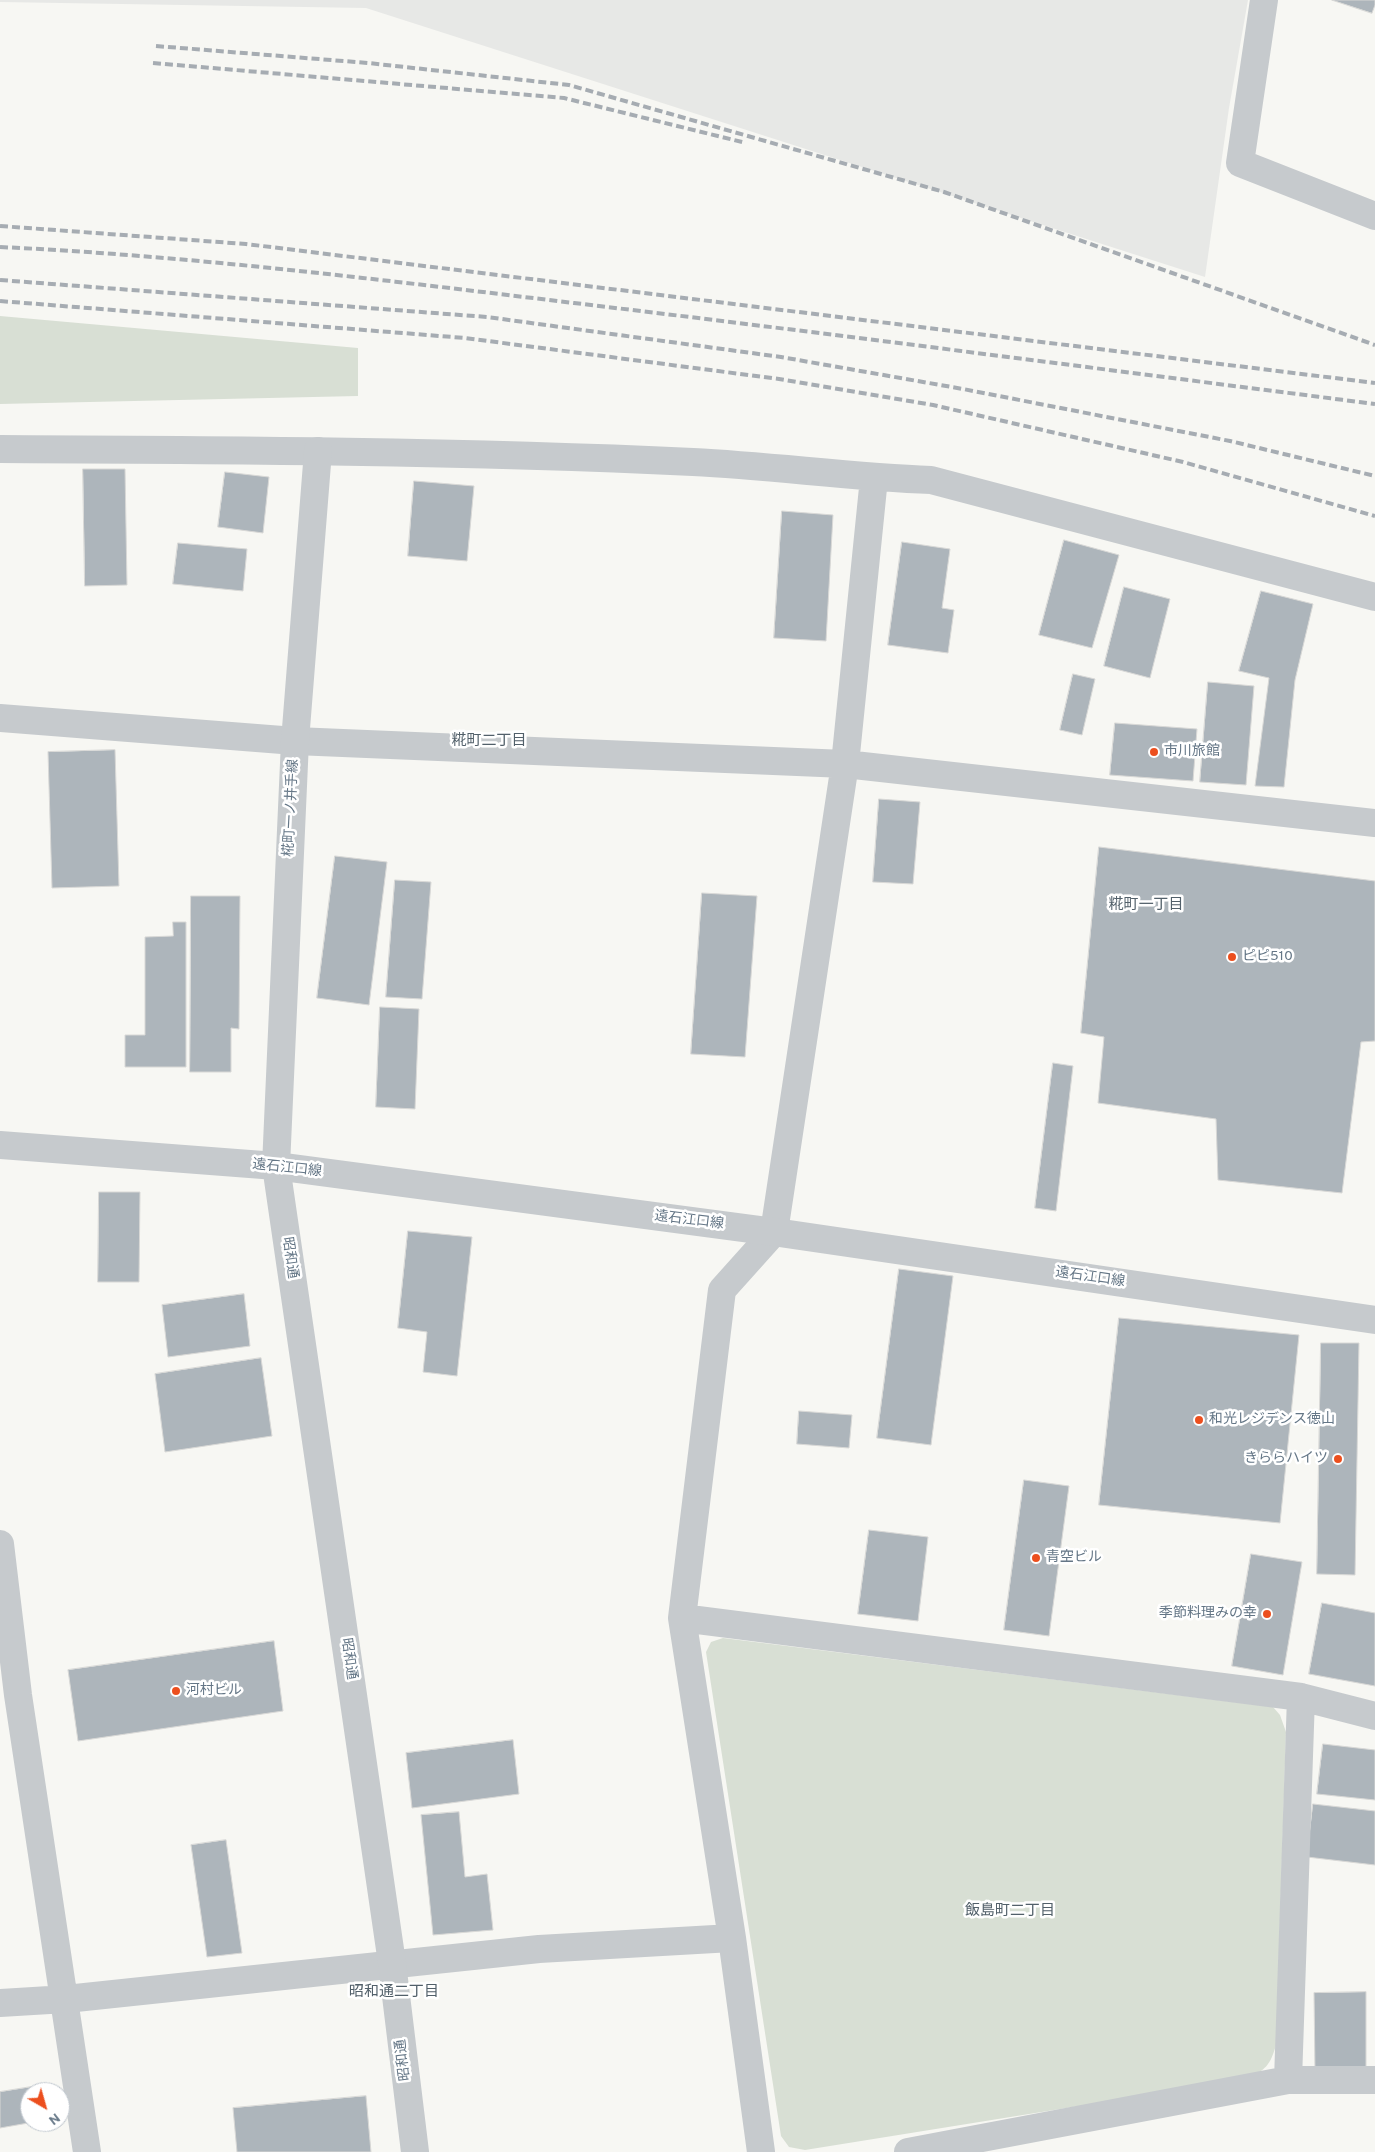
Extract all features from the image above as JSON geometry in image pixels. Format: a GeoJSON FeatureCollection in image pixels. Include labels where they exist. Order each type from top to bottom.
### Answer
{"type":"FeatureCollection","features":[{"type":"Feature","properties":{"kind":"street"},"geometry":{"type":"LineString","coordinates":[[1264,0],[1240,163],[1375,216]]}},
{"type":"Feature","properties":{"kind":"street"},"geometry":{"type":"LineString","coordinates":[[0,449],[318,451],[695,462],[874,478],[931,480],[1375,597]]}},
{"type":"Feature","properties":{"kind":"street","name":"椛町一ノ井手線"},"geometry":{"type":"LineString","coordinates":[[276,1166],[295,741],[318,451]]}},
{"type":"Feature","properties":{"kind":"street"},"geometry":{"type":"LineString","coordinates":[[761,2152],[732,1938],[682,1618],[722,1290],[774,1232],[844,764],[874,478]]}},
{"type":"Feature","properties":{"kind":"street"},"geometry":{"type":"LineString","coordinates":[[0,718],[295,741],[844,764],[1375,823]]}},
{"type":"Feature","properties":{"kind":"street","name":"遠石江口線"},"geometry":{"type":"LineString","coordinates":[[0,1145],[276,1166],[774,1232],[1375,1320]]}},
{"type":"Feature","properties":{"kind":"street","name":"昭和通"},"geometry":{"type":"LineString","coordinates":[[276,1166],[392,1962],[415,2152]]}},
{"type":"Feature","properties":{"kind":"street"},"geometry":{"type":"LineString","coordinates":[[0,1544],[9,1696],[66,1999],[87,2152]]}},
{"type":"Feature","properties":{"kind":"street"},"geometry":{"type":"LineString","coordinates":[[682,1618],[1300,1697],[1375,1716]]}},
{"type":"Feature","properties":{"kind":"street"},"geometry":{"type":"LineString","coordinates":[[1288,2080],[1300,1697]]}},
{"type":"Feature","properties":{"kind":"street"},"geometry":{"type":"LineString","coordinates":[[0,2003],[66,1999],[392,1962],[539,1949],[732,1938]]}},
{"type":"Feature","properties":{"kind":"street"},"geometry":{"type":"LineString","coordinates":[[908,2152],[1288,2080],[1375,2080]]}},
{"type":"Feature","properties":{"kind":"shaded area"},"geometry":{"type":"Polygon","coordinates":[[[0,0],[1248,0],[1229,108],[1205,277],[366,8],[0,2],[0,0]]]}},
{"type":"Feature","properties":{"kind":"shaded area"},"geometry":{"type":"Polygon","coordinates":[[[0,316],[358,348],[358,396],[0,404],[0,316]]]}},
{"type":"Feature","properties":{"kind":"shaded area"},"geometry":{"type":"Polygon","coordinates":[[[723,1638],[1273,1707],[1280,1715],[1286,1732],[1276,2045],[1272,2058],[1266,2066],[1247,2079],[805,2150],[789,2147],[781,2136],[706,1652],[711,1642],[723,1638]]]}},
{"type":"Feature","properties":{"kind":"building"},"geometry":{"type":"Polygon","coordinates":[[[1332,0],[1375,0],[1375,5],[1372,13],[1332,0]]]}},
{"type":"Feature","properties":{"kind":"building"},"geometry":{"type":"Polygon","coordinates":[[[83,469],[125,469],[127,585],[85,586],[83,469]]]}},
{"type":"Feature","properties":{"kind":"building"},"geometry":{"type":"Polygon","coordinates":[[[225,472],[269,477],[263,533],[218,527],[225,472]]]}},
{"type":"Feature","properties":{"kind":"building"},"geometry":{"type":"Polygon","coordinates":[[[414,481],[474,486],[467,561],[408,556],[414,481]]]}},
{"type":"Feature","properties":{"kind":"building"},"geometry":{"type":"Polygon","coordinates":[[[782,511],[833,515],[826,641],[774,638],[782,511]]]}},
{"type":"Feature","properties":{"kind":"building"},"geometry":{"type":"Polygon","coordinates":[[[1064,540],[1119,555],[1092,648],[1039,635],[1064,540]]]}},
{"type":"Feature","properties":{"kind":"building"},"geometry":{"type":"Polygon","coordinates":[[[902,542],[950,549],[942,608],[954,610],[948,653],[888,645],[902,542]]]}},
{"type":"Feature","properties":{"kind":"building"},"geometry":{"type":"Polygon","coordinates":[[[178,543],[247,549],[243,591],[173,584],[178,543]]]}},
{"type":"Feature","properties":{"kind":"building"},"geometry":{"type":"Polygon","coordinates":[[[1124,587],[1170,599],[1150,678],[1104,666],[1124,587]]]}},
{"type":"Feature","properties":{"kind":"building"},"geometry":{"type":"Polygon","coordinates":[[[1261,591],[1313,604],[1295,680],[1284,787],[1255,786],[1269,678],[1239,671],[1261,591]]]}},
{"type":"Feature","properties":{"kind":"building"},"geometry":{"type":"Polygon","coordinates":[[[1073,674],[1095,679],[1082,735],[1060,730],[1073,674]]]}},
{"type":"Feature","properties":{"kind":"building"},"geometry":{"type":"Polygon","coordinates":[[[1208,682],[1254,686],[1246,785],[1200,782],[1208,682]]]}},
{"type":"Feature","properties":{"kind":"building","name":"市川旅館"},"geometry":{"type":"Polygon","coordinates":[[[1115,723],[1197,729],[1193,781],[1110,775],[1115,723]]]}},
{"type":"Feature","properties":{"kind":"building"},"geometry":{"type":"Polygon","coordinates":[[[115,750],[119,886],[52,888],[48,752],[115,750]]]}},
{"type":"Feature","properties":{"kind":"building"},"geometry":{"type":"Polygon","coordinates":[[[879,799],[920,802],[913,884],[873,882],[879,799]]]}},
{"type":"Feature","properties":{"kind":"building","name":"ピピ510"},"geometry":{"type":"Polygon","coordinates":[[[1099,847],[1375,881],[1375,1041],[1361,1042],[1342,1193],[1218,1180],[1216,1119],[1098,1103],[1104,1037],[1081,1033],[1099,847]]]}},
{"type":"Feature","properties":{"kind":"building"},"geometry":{"type":"Polygon","coordinates":[[[335,856],[387,862],[369,1005],[317,998],[335,856]]]}},
{"type":"Feature","properties":{"kind":"building"},"geometry":{"type":"Polygon","coordinates":[[[395,880],[431,882],[422,999],[386,997],[395,880]]]}},
{"type":"Feature","properties":{"kind":"building"},"geometry":{"type":"Polygon","coordinates":[[[702,893],[757,896],[745,1057],[691,1054],[702,893]]]}},
{"type":"Feature","properties":{"kind":"building"},"geometry":{"type":"Polygon","coordinates":[[[191,896],[240,896],[239,1029],[231,1028],[231,1072],[190,1072],[191,896]]]}},
{"type":"Feature","properties":{"kind":"building"},"geometry":{"type":"Polygon","coordinates":[[[173,922],[186,922],[186,1067],[125,1067],[125,1035],[145,1035],[145,937],[173,936],[173,922]]]}},
{"type":"Feature","properties":{"kind":"building"},"geometry":{"type":"Polygon","coordinates":[[[380,1007],[419,1009],[415,1109],[376,1107],[380,1007]]]}},
{"type":"Feature","properties":{"kind":"building"},"geometry":{"type":"Polygon","coordinates":[[[1053,1063],[1073,1066],[1056,1211],[1035,1208],[1053,1063]]]}},
{"type":"Feature","properties":{"kind":"building"},"geometry":{"type":"Polygon","coordinates":[[[99,1192],[140,1192],[139,1282],[98,1282],[99,1192]]]}},
{"type":"Feature","properties":{"kind":"building"},"geometry":{"type":"Polygon","coordinates":[[[408,1231],[472,1237],[457,1376],[423,1372],[427,1332],[398,1328],[408,1231]]]}},
{"type":"Feature","properties":{"kind":"building"},"geometry":{"type":"Polygon","coordinates":[[[899,1269],[953,1276],[931,1445],[877,1438],[899,1269]]]}},
{"type":"Feature","properties":{"kind":"building"},"geometry":{"type":"Polygon","coordinates":[[[244,1294],[250,1346],[168,1357],[162,1305],[244,1294]]]}},
{"type":"Feature","properties":{"kind":"building","name":"和光レジデンス徳山"},"geometry":{"type":"Polygon","coordinates":[[[1119,1318],[1299,1335],[1280,1523],[1099,1505],[1119,1318]]]}},
{"type":"Feature","properties":{"kind":"building","name":"きららハイツ"},"geometry":{"type":"Polygon","coordinates":[[[1321,1343],[1359,1343],[1355,1575],[1317,1574],[1321,1343]]]}},
{"type":"Feature","properties":{"kind":"building"},"geometry":{"type":"Polygon","coordinates":[[[261,1358],[272,1436],[165,1452],[155,1374],[261,1358]]]}},
{"type":"Feature","properties":{"kind":"building"},"geometry":{"type":"Polygon","coordinates":[[[799,1411],[852,1415],[849,1448],[797,1444],[799,1411]]]}},
{"type":"Feature","properties":{"kind":"building","name":"青空ビル"},"geometry":{"type":"Polygon","coordinates":[[[1024,1480],[1069,1486],[1049,1636],[1004,1630],[1024,1480]]]}},
{"type":"Feature","properties":{"kind":"building"},"geometry":{"type":"Polygon","coordinates":[[[869,1530],[928,1537],[918,1621],[858,1614],[869,1530]]]}},
{"type":"Feature","properties":{"kind":"building","name":"季節料理みの幸"},"geometry":{"type":"Polygon","coordinates":[[[1251,1554],[1302,1562],[1283,1675],[1232,1666],[1251,1554]]]}},
{"type":"Feature","properties":{"kind":"building"},"geometry":{"type":"Polygon","coordinates":[[[1322,1603],[1375,1613],[1375,1686],[1309,1674],[1322,1603]]]}},
{"type":"Feature","properties":{"kind":"building","name":"河村ビル"},"geometry":{"type":"Polygon","coordinates":[[[274,1641],[283,1711],[78,1741],[68,1670],[274,1641]]]}},
{"type":"Feature","properties":{"kind":"building"},"geometry":{"type":"Polygon","coordinates":[[[513,1740],[519,1794],[412,1808],[406,1753],[513,1740]]]}},
{"type":"Feature","properties":{"kind":"building"},"geometry":{"type":"Polygon","coordinates":[[[1323,1744],[1375,1750],[1375,1800],[1317,1794],[1323,1744]]]}},
{"type":"Feature","properties":{"kind":"building"},"geometry":{"type":"Polygon","coordinates":[[[1313,1804],[1375,1811],[1375,1865],[1307,1857],[1313,1804]]]}},
{"type":"Feature","properties":{"kind":"building"},"geometry":{"type":"Polygon","coordinates":[[[459,1812],[465,1877],[487,1874],[493,1930],[433,1935],[421,1815],[459,1812]]]}},
{"type":"Feature","properties":{"kind":"building"},"geometry":{"type":"Polygon","coordinates":[[[226,1840],[242,1953],[207,1957],[191,1845],[226,1840]]]}},
{"type":"Feature","properties":{"kind":"building"},"geometry":{"type":"Polygon","coordinates":[[[1366,1992],[1366,2070],[1315,2071],[1314,1993],[1366,1992]]]}},
{"type":"Feature","properties":{"kind":"building"},"geometry":{"type":"Polygon","coordinates":[[[20,2089],[20,2124],[0,2128],[0,2092],[20,2089]]]}},
{"type":"Feature","properties":{"kind":"building"},"geometry":{"type":"Polygon","coordinates":[[[366,2096],[371,2152],[237,2152],[233,2108],[366,2096]]]}},
{"type":"Feature","properties":{"kind":"railway"},"geometry":{"type":"LineString","coordinates":[[156,46],[368,63],[569,85],[944,192],[1375,345]]}},
{"type":"Feature","properties":{"kind":"railway"},"geometry":{"type":"LineString","coordinates":[[153,63],[564,98],[746,143]]}},
{"type":"Feature","properties":{"kind":"railway"},"geometry":{"type":"LineString","coordinates":[[0,226],[246,244],[1375,383]]}},
{"type":"Feature","properties":{"kind":"railway"},"geometry":{"type":"LineString","coordinates":[[0,247],[144,256],[502,294],[1375,404]]}},
{"type":"Feature","properties":{"kind":"railway"},"geometry":{"type":"LineString","coordinates":[[0,280],[487,317],[781,357],[963,389],[1230,441],[1375,476]]}},
{"type":"Feature","properties":{"kind":"railway"},"geometry":{"type":"LineString","coordinates":[[0,301],[465,338],[779,379],[933,405],[1183,462],[1375,516]]}},
{"type":"Feature","properties":{"kind":"place","name":"市川旅館"},"geometry":{"type":"Point","coordinates":[1154,752]}},
{"type":"Feature","properties":{"kind":"place","name":"ピピ510"},"geometry":{"type":"Point","coordinates":[1232,957]}},
{"type":"Feature","properties":{"kind":"place","name":"和光レジデンス徳山"},"geometry":{"type":"Point","coordinates":[1199,1420]}},
{"type":"Feature","properties":{"kind":"place","name":"きららハイツ"},"geometry":{"type":"Point","coordinates":[1338,1459]}},
{"type":"Feature","properties":{"kind":"place","name":"青空ビル"},"geometry":{"type":"Point","coordinates":[1036,1558]}},
{"type":"Feature","properties":{"kind":"place","name":"季節料理みの幸"},"geometry":{"type":"Point","coordinates":[1267,1614]}},
{"type":"Feature","properties":{"kind":"place","name":"河村ビル"},"geometry":{"type":"Point","coordinates":[176,1691]}},
{"type":"Feature","properties":{"kind":"district","name":"糀町二丁目"},"geometry":{"type":"Point","coordinates":[489,742]}},
{"type":"Feature","properties":{"kind":"district","name":"糀町一丁目"},"geometry":{"type":"Point","coordinates":[1146,906]}},
{"type":"Feature","properties":{"kind":"district","name":"飯島町二丁目"},"geometry":{"type":"Point","coordinates":[1010,1912]}},
{"type":"Feature","properties":{"kind":"district","name":"昭和通二丁目"},"geometry":{"type":"Point","coordinates":[394,1993]}}]}
